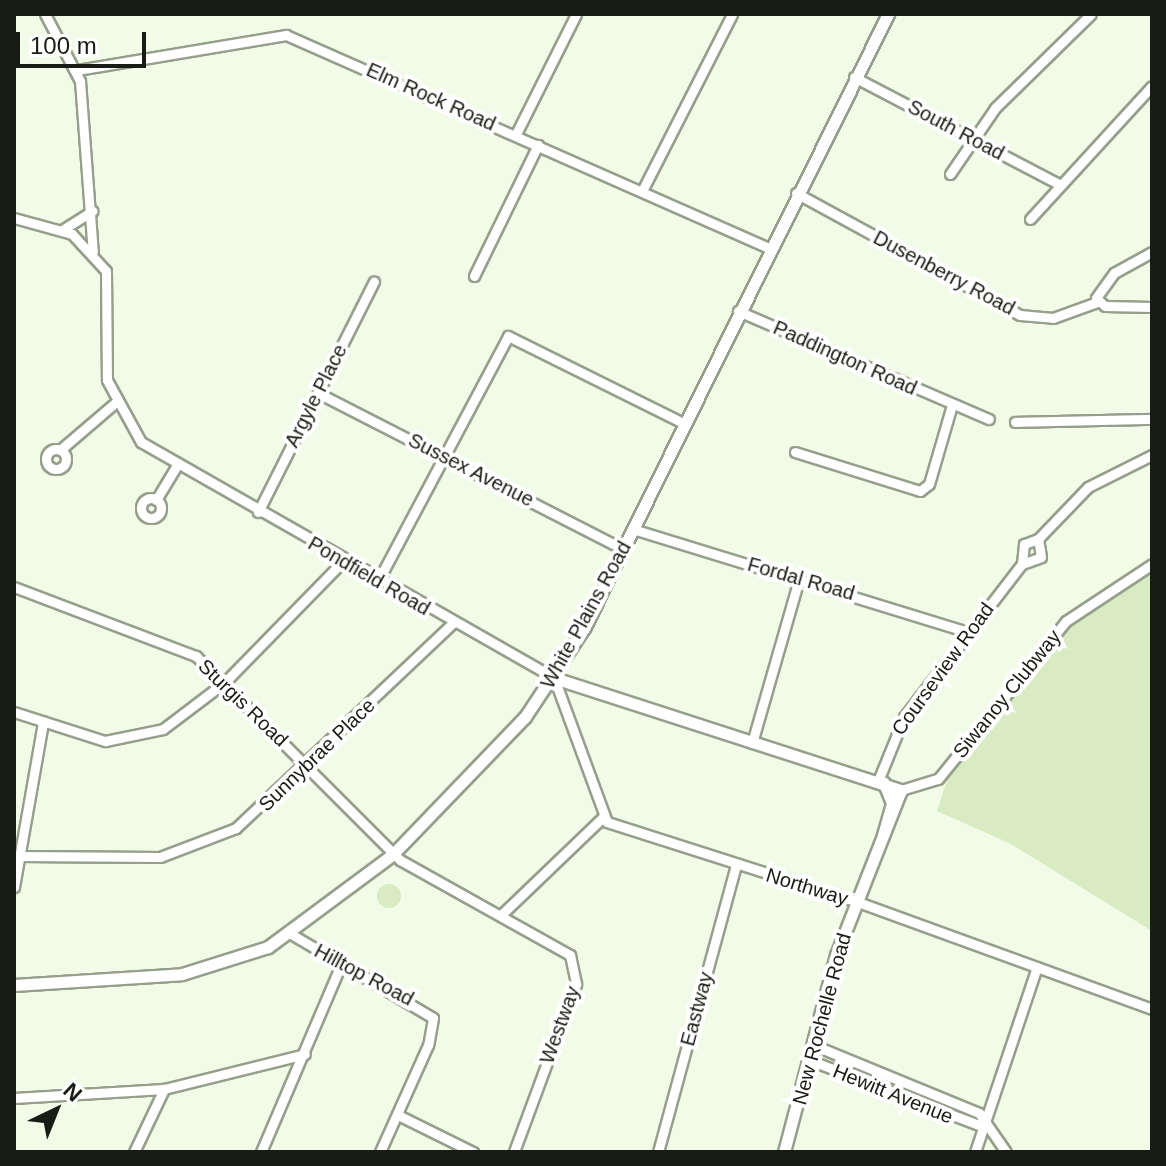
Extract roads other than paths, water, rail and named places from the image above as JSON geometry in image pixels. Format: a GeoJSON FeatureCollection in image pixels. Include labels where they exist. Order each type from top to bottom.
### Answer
{"type":"FeatureCollection","features":[{"type":"Feature","properties":{"kind":"main road","name":"White Plains Road"},"geometry":{"type":"LineString","coordinates":[[14,985],[217,967],[291,934],[393,854],[554,678],[623,549],[796,193],[888,14]]}},
{"type":"Feature","properties":{"kind":"main road","name":"Pondfield Road"},"geometry":{"type":"LineString","coordinates":[[554,678],[881,782]]}},
{"type":"Feature","properties":{"kind":"main road"},"geometry":{"type":"LineString","coordinates":[[881,782],[901,790]]}},
{"type":"Feature","properties":{"kind":"main road","name":"New Rochelle Road"},"geometry":{"type":"LineString","coordinates":[[881,782],[892,803],[881,843]]}},
{"type":"Feature","properties":{"kind":"main road","name":"New Rochelle Road"},"geometry":{"type":"LineString","coordinates":[[784,1152],[858,902],[901,790]]}},
{"type":"Feature","properties":{"kind":"street"},"geometry":{"type":"LineString","coordinates":[[45,14],[77,70]]}},
{"type":"Feature","properties":{"kind":"street"},"geometry":{"type":"LineString","coordinates":[[516,134],[576,14]]}},
{"type":"Feature","properties":{"kind":"street"},"geometry":{"type":"LineString","coordinates":[[642,191],[732,14]]}},
{"type":"Feature","properties":{"kind":"street"},"geometry":{"type":"LineString","coordinates":[[950,174],[973,138],[1091,14]]}},
{"type":"Feature","properties":{"kind":"street","name":"Elm Rock Road"},"geometry":{"type":"LineString","coordinates":[[77,70],[286,35],[769,248]]}},
{"type":"Feature","properties":{"kind":"street","name":"Pondfield Road"},"geometry":{"type":"LineString","coordinates":[[77,70],[93,211],[93,252],[106,271],[104,350],[116,402],[141,442],[176,467],[554,678]]}},
{"type":"Feature","properties":{"kind":"street","name":"South Road"},"geometry":{"type":"LineString","coordinates":[[854,77],[1059,184]]}},
{"type":"Feature","properties":{"kind":"street"},"geometry":{"type":"LineString","coordinates":[[1030,219],[1059,184],[1149,96],[1152,86]]}},
{"type":"Feature","properties":{"kind":"street"},"geometry":{"type":"LineString","coordinates":[[474,276],[538,145]]}},
{"type":"Feature","properties":{"kind":"street","name":"Dusenberry Road"},"geometry":{"type":"LineString","coordinates":[[796,193],[1020,315],[1053,318],[1097,302],[1152,307]]}},
{"type":"Feature","properties":{"kind":"street"},"geometry":{"type":"LineString","coordinates":[[62,230],[93,211]]}},
{"type":"Feature","properties":{"kind":"street"},"geometry":{"type":"LineString","coordinates":[[14,218],[62,230],[93,252]]}},
{"type":"Feature","properties":{"kind":"street"},"geometry":{"type":"LineString","coordinates":[[1097,302],[1114,273],[1152,252]]}},
{"type":"Feature","properties":{"kind":"street","name":"Argyle Place"},"geometry":{"type":"LineString","coordinates":[[258,512],[374,281]]}},
{"type":"Feature","properties":{"kind":"street","name":"Paddington Road"},"geometry":{"type":"LineString","coordinates":[[738,311],[989,419]]}},
{"type":"Feature","properties":{"kind":"street"},"geometry":{"type":"LineString","coordinates":[[378,581],[440,454],[503,341],[511,336],[683,423]]}},
{"type":"Feature","properties":{"kind":"street","name":"Sussex Avenue"},"geometry":{"type":"LineString","coordinates":[[318,393],[623,549]]}},
{"type":"Feature","properties":{"kind":"street"},"geometry":{"type":"LineString","coordinates":[[60,450],[116,402]]}},
{"type":"Feature","properties":{"kind":"street"},"geometry":{"type":"LineString","coordinates":[[795,452],[923,490],[952,405]]}},
{"type":"Feature","properties":{"kind":"street"},"geometry":{"type":"LineString","coordinates":[[1015,422],[1152,419]]}},
{"type":"Feature","properties":{"kind":"street","name":"Courseview Road"},"geometry":{"type":"LineString","coordinates":[[1022,564],[1024,544],[1038,539],[1088,487],[1152,455]]}},
{"type":"Feature","properties":{"kind":"street"},"geometry":{"type":"LineString","coordinates":[[156,500],[176,467]]}},
{"type":"Feature","properties":{"kind":"street","name":"Fordal Road"},"geometry":{"type":"LineString","coordinates":[[633,529],[968,632]]}},
{"type":"Feature","properties":{"kind":"street","name":"Courseview Road"},"geometry":{"type":"LineString","coordinates":[[881,782],[894,733],[1022,564],[1041,557],[1038,539]]}},
{"type":"Feature","properties":{"kind":"street"},"geometry":{"type":"LineString","coordinates":[[14,712],[87,738],[128,740],[178,721],[225,682],[343,561]]}},
{"type":"Feature","properties":{"kind":"street","name":"Siwanoy Clubway"},"geometry":{"type":"LineString","coordinates":[[901,790],[938,779],[1056,631],[1152,564]]}},
{"type":"Feature","properties":{"kind":"street"},"geometry":{"type":"LineString","coordinates":[[752,743],[799,579]]}},
{"type":"Feature","properties":{"kind":"street","name":"Sturgis Road"},"geometry":{"type":"LineString","coordinates":[[14,587],[173,643],[225,682],[393,854]]}},
{"type":"Feature","properties":{"kind":"street","name":"Sunnybrae Place"},"geometry":{"type":"LineString","coordinates":[[18,856],[133,860],[184,851],[236,828],[308,766],[453,623]]}},
{"type":"Feature","properties":{"kind":"street"},"geometry":{"type":"LineString","coordinates":[[502,914],[602,818],[568,699],[554,678]]}},
{"type":"Feature","properties":{"kind":"street"},"geometry":{"type":"LineString","coordinates":[[14,887],[43,722]]}},
{"type":"Feature","properties":{"kind":"street","name":"Northway"},"geometry":{"type":"LineString","coordinates":[[602,818],[736,865],[858,902],[1152,1009]]}},
{"type":"Feature","properties":{"kind":"street","name":"Westway"},"geometry":{"type":"LineString","coordinates":[[393,854],[564,948],[577,972],[514,1152]]}},
{"type":"Feature","properties":{"kind":"street","name":"Eastway"},"geometry":{"type":"LineString","coordinates":[[658,1152],[736,865]]}},
{"type":"Feature","properties":{"kind":"street","name":"Hilltop Road"},"geometry":{"type":"LineString","coordinates":[[291,934],[433,1018],[398,1115],[380,1152]]}},
{"type":"Feature","properties":{"kind":"street"},"geometry":{"type":"LineString","coordinates":[[261,1152],[341,964]]}},
{"type":"Feature","properties":{"kind":"street"},"geometry":{"type":"LineString","coordinates":[[975,1152],[1037,967]]}},
{"type":"Feature","properties":{"kind":"street","name":"Hewitt Avenue"},"geometry":{"type":"LineString","coordinates":[[984,1127],[817,1063],[812,1052],[823,1049],[979,1113],[984,1127],[1006,1152]]}},
{"type":"Feature","properties":{"kind":"street"},"geometry":{"type":"LineString","coordinates":[[14,1098],[164,1089],[305,1054]]}},
{"type":"Feature","properties":{"kind":"street"},"geometry":{"type":"LineString","coordinates":[[134,1152],[164,1089]]}},
{"type":"Feature","properties":{"kind":"street"},"geometry":{"type":"LineString","coordinates":[[398,1115],[473,1152]]}}]}
